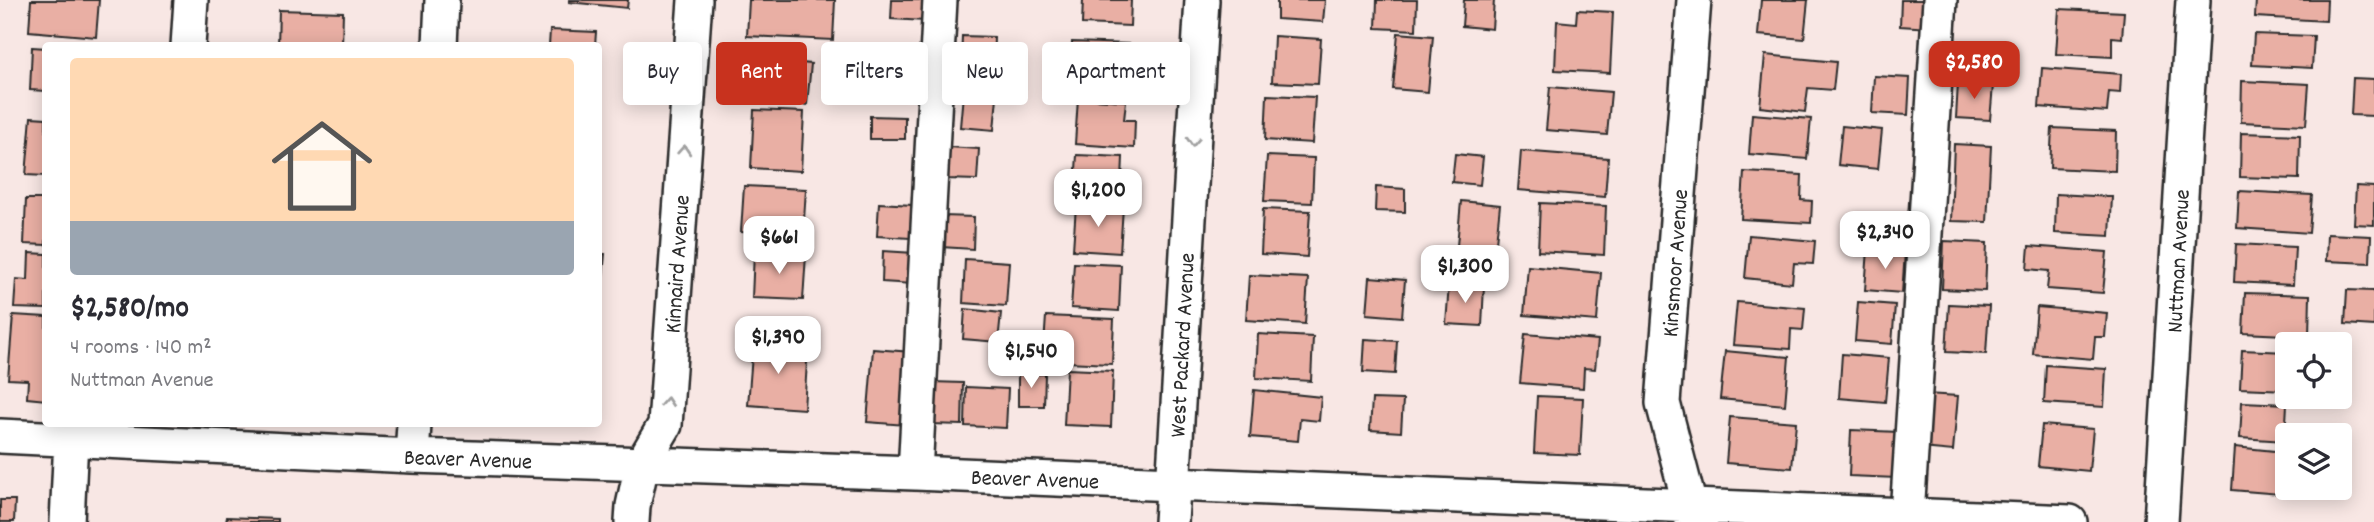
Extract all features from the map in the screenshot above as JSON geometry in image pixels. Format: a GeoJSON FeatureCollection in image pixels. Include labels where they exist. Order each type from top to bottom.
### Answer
{"type":"FeatureCollection","features":[{"type":"Feature","properties":{"kind":"street"},"geometry":{"type":"LineString","coordinates":[[188,42],[191,0]]}},
{"type":"Feature","properties":{"kind":"street"},"geometry":{"type":"LineString","coordinates":[[440,42],[442,0]]}},
{"type":"Feature","properties":{"kind":"street","name":"Kinnaird Avenue"},"geometry":{"type":"LineString","coordinates":[[632,522],[642,464],[665,425],[695,0]]}},
{"type":"Feature","properties":{"kind":"street"},"geometry":{"type":"LineString","coordinates":[[915,473],[940,0]]}},
{"type":"Feature","properties":{"kind":"street","name":"West Packard Avenue"},"geometry":{"type":"LineString","coordinates":[[1171,522],[1202,0]]}},
{"type":"Feature","properties":{"kind":"street","name":"Kinsmoor Avenue"},"geometry":{"type":"LineString","coordinates":[[1691,514],[1663,403],[1694,0]]}},
{"type":"Feature","properties":{"kind":"street"},"geometry":{"type":"LineString","coordinates":[[1907,515],[1940,0]]}},
{"type":"Feature","properties":{"kind":"street","name":"Nuttman Avenue"},"geometry":{"type":"LineString","coordinates":[[2161,522],[2193,0]]}},
{"type":"Feature","properties":{"kind":"street"},"geometry":{"type":"LineString","coordinates":[[412,456],[414,427]]}},
{"type":"Feature","properties":{"kind":"street","name":"Beaver Avenue"},"geometry":{"type":"LineString","coordinates":[[0,436],[71,439],[161,434],[412,456],[1173,484],[1446,509],[1907,515],[2070,522]]}},
{"type":"Feature","properties":{"kind":"street"},"geometry":{"type":"LineString","coordinates":[[67,522],[71,439]]}},
{"type":"Feature","properties":{"kind":"building"},"geometry":{"type":"Polygon","coordinates":[[[31,0],[99,0],[96,37],[29,31],[31,0]]]}},
{"type":"Feature","properties":{"kind":"building"},"geometry":{"type":"Polygon","coordinates":[[[569,0],[628,0],[627,8],[569,0]]]}},
{"type":"Feature","properties":{"kind":"building"},"geometry":{"type":"Polygon","coordinates":[[[749,0],[835,0],[833,40],[747,36],[749,0]]]}},
{"type":"Feature","properties":{"kind":"building"},"geometry":{"type":"Polygon","coordinates":[[[892,0],[926,0],[925,21],[891,19],[892,0]]]}},
{"type":"Feature","properties":{"kind":"building"},"geometry":{"type":"Polygon","coordinates":[[[1083,0],[1131,0],[1130,26],[1082,24],[1083,0]]]}},
{"type":"Feature","properties":{"kind":"building"},"geometry":{"type":"Polygon","coordinates":[[[1277,0],[1325,0],[1323,22],[1277,19],[1277,0]]]}},
{"type":"Feature","properties":{"kind":"building"},"geometry":{"type":"Polygon","coordinates":[[[1377,0],[1417,0],[1416,30],[1376,28],[1377,0]]]}},
{"type":"Feature","properties":{"kind":"building"},"geometry":{"type":"Polygon","coordinates":[[[1464,0],[1494,0],[1492,29],[1462,26],[1464,0]]]}},
{"type":"Feature","properties":{"kind":"building"},"geometry":{"type":"Polygon","coordinates":[[[1761,0],[1808,0],[1804,39],[1758,35],[1761,0]]]}},
{"type":"Feature","properties":{"kind":"building"},"geometry":{"type":"Polygon","coordinates":[[[1901,0],[1932,0],[1930,28],[1900,26],[1901,0]]]}},
{"type":"Feature","properties":{"kind":"building"},"geometry":{"type":"Polygon","coordinates":[[[2256,0],[2327,0],[2326,21],[2255,17],[2256,0]]]}},
{"type":"Feature","properties":{"kind":"building"},"geometry":{"type":"Polygon","coordinates":[[[2059,9],[2124,12],[2122,38],[2112,37],[2112,57],[2056,54],[2059,9]]]}},
{"type":"Feature","properties":{"kind":"building"},"geometry":{"type":"Polygon","coordinates":[[[279,10],[343,12],[342,42],[278,42],[279,10]]]}},
{"type":"Feature","properties":{"kind":"building"},"geometry":{"type":"Polygon","coordinates":[[[1577,10],[1613,12],[1610,73],[1555,70],[1557,21],[1576,23],[1577,10]]]}},
{"type":"Feature","properties":{"kind":"building"},"geometry":{"type":"Polygon","coordinates":[[[550,30],[596,32],[595,42],[549,42],[550,30]]]}},
{"type":"Feature","properties":{"kind":"building"},"geometry":{"type":"Polygon","coordinates":[[[1398,33],[1433,36],[1428,92],[1393,89],[1398,33]]]}},
{"type":"Feature","properties":{"kind":"building"},"geometry":{"type":"Polygon","coordinates":[[[2254,34],[2314,36],[2312,68],[2252,65],[2254,34]]]}},
{"type":"Feature","properties":{"kind":"building"},"geometry":{"type":"Polygon","coordinates":[[[962,36],[994,37],[994,42],[962,42],[962,36]]]}},
{"type":"Feature","properties":{"kind":"building"},"geometry":{"type":"Polygon","coordinates":[[[1274,36],[1321,39],[1318,84],[1272,82],[1274,36]]]}},
{"type":"Feature","properties":{"kind":"building"},"geometry":{"type":"Polygon","coordinates":[[[32,47],[42,48],[42,91],[30,90],[32,47]]]}},
{"type":"Feature","properties":{"kind":"building"},"geometry":{"type":"Polygon","coordinates":[[[1765,55],[1836,62],[1833,90],[1808,88],[1805,112],[1760,107],[1765,55]]]}},
{"type":"Feature","properties":{"kind":"building"},"geometry":{"type":"Polygon","coordinates":[[[807,64],[811,64],[807,105],[807,64]]]}},
{"type":"Feature","properties":{"kind":"building"},"geometry":{"type":"Polygon","coordinates":[[[2042,68],[2121,74],[2120,93],[2109,92],[2107,112],[2039,107],[2042,68]]]}},
{"type":"Feature","properties":{"kind":"building"},"geometry":{"type":"Polygon","coordinates":[[[1874,76],[1910,78],[1908,115],[1872,113],[1874,76]]]}},
{"type":"Feature","properties":{"kind":"building"},"geometry":{"type":"Polygon","coordinates":[[[2353,78],[2374,79],[2374,116],[2351,115],[2353,78]]]}},
{"type":"Feature","properties":{"kind":"building"},"geometry":{"type":"Polygon","coordinates":[[[2242,81],[2309,84],[2306,125],[2241,122],[2242,81]]]}},
{"type":"Feature","properties":{"kind":"building"},"geometry":{"type":"Polygon","coordinates":[[[1958,83],[1993,85],[1990,120],[1956,118],[1958,83]]]}},
{"type":"Feature","properties":{"kind":"building"},"geometry":{"type":"Polygon","coordinates":[[[1550,87],[1611,92],[1607,135],[1546,130],[1550,87]]]}},
{"type":"Feature","properties":{"kind":"building"},"geometry":{"type":"Polygon","coordinates":[[[1267,95],[1315,97],[1312,143],[1265,140],[1267,95]]]}},
{"type":"Feature","properties":{"kind":"building"},"geometry":{"type":"Polygon","coordinates":[[[962,105],[996,105],[994,130],[960,127],[962,105]]]}},
{"type":"Feature","properties":{"kind":"building"},"geometry":{"type":"Polygon","coordinates":[[[1078,105],[1126,105],[1124,120],[1135,120],[1134,148],[1075,144],[1078,105]]]}},
{"type":"Feature","properties":{"kind":"building"},"geometry":{"type":"Polygon","coordinates":[[[754,110],[804,112],[801,171],[751,168],[754,110]]]}},
{"type":"Feature","properties":{"kind":"building"},"geometry":{"type":"Polygon","coordinates":[[[1752,114],[1811,119],[1807,159],[1749,154],[1752,114]]]}},
{"type":"Feature","properties":{"kind":"building"},"geometry":{"type":"Polygon","coordinates":[[[870,116],[905,117],[905,139],[870,139],[870,116]]]}},
{"type":"Feature","properties":{"kind":"building"},"geometry":{"type":"Polygon","coordinates":[[[31,117],[42,118],[42,176],[26,175],[31,117]]]}},
{"type":"Feature","properties":{"kind":"building"},"geometry":{"type":"Polygon","coordinates":[[[1842,126],[1882,130],[1878,169],[1838,165],[1842,126]]]}},
{"type":"Feature","properties":{"kind":"building"},"geometry":{"type":"Polygon","coordinates":[[[2052,128],[2116,131],[2115,171],[2050,168],[2052,128]]]}},
{"type":"Feature","properties":{"kind":"building"},"geometry":{"type":"Polygon","coordinates":[[[2241,133],[2300,135],[2299,179],[2240,177],[2241,133]]]}},
{"type":"Feature","properties":{"kind":"building"},"geometry":{"type":"Polygon","coordinates":[[[1954,144],[1991,146],[1987,222],[1951,221],[1954,144]]]}},
{"type":"Feature","properties":{"kind":"building"},"geometry":{"type":"Polygon","coordinates":[[[947,147],[979,149],[977,180],[945,179],[947,147]]]}},
{"type":"Feature","properties":{"kind":"building"},"geometry":{"type":"Polygon","coordinates":[[[1521,151],[1608,158],[1605,197],[1518,190],[1521,151]]]}},
{"type":"Feature","properties":{"kind":"building"},"geometry":{"type":"Polygon","coordinates":[[[1455,154],[1483,157],[1480,185],[1452,182],[1455,154]]]}},
{"type":"Feature","properties":{"kind":"building"},"geometry":{"type":"Polygon","coordinates":[[[1077,155],[1123,157],[1121,202],[1074,200],[1077,155]]]}},
{"type":"Feature","properties":{"kind":"building"},"geometry":{"type":"Polygon","coordinates":[[[1267,156],[1314,158],[1312,203],[1264,201],[1267,156]]]}},
{"type":"Feature","properties":{"kind":"building"},"geometry":{"type":"Polygon","coordinates":[[[1744,172],[1802,175],[1801,200],[1812,201],[1811,223],[1741,219],[1744,172]]]}},
{"type":"Feature","properties":{"kind":"building"},"geometry":{"type":"Polygon","coordinates":[[[744,186],[806,189],[803,235],[741,232],[744,186]]]}},
{"type":"Feature","properties":{"kind":"building"},"geometry":{"type":"Polygon","coordinates":[[[2356,186],[2374,187],[2374,225],[2354,224],[2356,186]]]}},
{"type":"Feature","properties":{"kind":"building"},"geometry":{"type":"Polygon","coordinates":[[[1376,187],[1405,189],[1405,212],[1375,211],[1376,187]]]}},
{"type":"Feature","properties":{"kind":"building"},"geometry":{"type":"Polygon","coordinates":[[[2239,191],[2312,195],[2309,233],[2237,228],[2239,191]]]}},
{"type":"Feature","properties":{"kind":"building"},"geometry":{"type":"Polygon","coordinates":[[[2056,194],[2112,197],[2110,236],[2055,233],[2056,194]]]}},
{"type":"Feature","properties":{"kind":"building"},"geometry":{"type":"Polygon","coordinates":[[[26,199],[42,199],[42,245],[24,244],[26,199]]]}},
{"type":"Feature","properties":{"kind":"building"},"geometry":{"type":"Polygon","coordinates":[[[1461,201],[1500,205],[1494,261],[1456,257],[1461,201]]]}},
{"type":"Feature","properties":{"kind":"building"},"geometry":{"type":"Polygon","coordinates":[[[879,203],[912,205],[910,238],[877,236],[879,203]]]}},
{"type":"Feature","properties":{"kind":"building"},"geometry":{"type":"Polygon","coordinates":[[[1540,203],[1606,206],[1604,255],[1538,251],[1540,203]]]}},
{"type":"Feature","properties":{"kind":"building"},"geometry":{"type":"Polygon","coordinates":[[[1076,205],[1123,207],[1120,253],[1073,250],[1076,205]]]}},
{"type":"Feature","properties":{"kind":"building"},"geometry":{"type":"Polygon","coordinates":[[[1263,209],[1310,211],[1307,257],[1261,254],[1263,209]]]}},
{"type":"Feature","properties":{"kind":"building"},"geometry":{"type":"Polygon","coordinates":[[[943,216],[974,217],[973,249],[941,247],[943,216]]]}},
{"type":"Feature","properties":{"kind":"building"},"geometry":{"type":"Polygon","coordinates":[[[2327,234],[2371,236],[2370,263],[2326,261],[2327,234]]]}},
{"type":"Feature","properties":{"kind":"building"},"geometry":{"type":"Polygon","coordinates":[[[1749,235],[1815,241],[1813,264],[1794,263],[1792,283],[1745,278],[1749,235]]]}},
{"type":"Feature","properties":{"kind":"building"},"geometry":{"type":"Polygon","coordinates":[[[1944,241],[1987,243],[1985,291],[1942,289],[1944,241]]]}},
{"type":"Feature","properties":{"kind":"building"},"geometry":{"type":"Polygon","coordinates":[[[2236,244],[2295,247],[2293,285],[2234,282],[2236,244]]]}},
{"type":"Feature","properties":{"kind":"building"},"geometry":{"type":"Polygon","coordinates":[[[2029,246],[2107,252],[2103,293],[2047,289],[2049,271],[2027,269],[2029,246]]]}},
{"type":"Feature","properties":{"kind":"building"},"geometry":{"type":"Polygon","coordinates":[[[1868,249],[1905,252],[1902,293],[1865,290],[1868,249]]]}},
{"type":"Feature","properties":{"kind":"building"},"geometry":{"type":"Polygon","coordinates":[[[883,251],[914,253],[913,284],[882,282],[883,251]]]}},
{"type":"Feature","properties":{"kind":"building"},"geometry":{"type":"Polygon","coordinates":[[[754,252],[806,255],[803,300],[752,298],[754,252]]]}},
{"type":"Feature","properties":{"kind":"building"},"geometry":{"type":"Polygon","coordinates":[[[29,253],[42,254],[42,309],[14,308],[16,279],[28,280],[29,253]]]}},
{"type":"Feature","properties":{"kind":"building"},"geometry":{"type":"Polygon","coordinates":[[[602,254],[605,254],[602,287],[602,254]]]}},
{"type":"Feature","properties":{"kind":"building"},"geometry":{"type":"Polygon","coordinates":[[[965,259],[1009,262],[1006,306],[963,303],[965,259]]]}},
{"type":"Feature","properties":{"kind":"building"},"geometry":{"type":"Polygon","coordinates":[[[1074,263],[1121,265],[1119,311],[1071,308],[1074,263]]]}},
{"type":"Feature","properties":{"kind":"building"},"geometry":{"type":"Polygon","coordinates":[[[1528,266],[1601,273],[1597,321],[1524,315],[1528,266]]]}},
{"type":"Feature","properties":{"kind":"building"},"geometry":{"type":"Polygon","coordinates":[[[1249,275],[1308,278],[1305,324],[1246,320],[1249,275]]]}},
{"type":"Feature","properties":{"kind":"building"},"geometry":{"type":"Polygon","coordinates":[[[1370,277],[1405,280],[1402,317],[1367,314],[1370,277]]]}},
{"type":"Feature","properties":{"kind":"building"},"geometry":{"type":"Polygon","coordinates":[[[1449,284],[1484,286],[1482,326],[1446,324],[1449,284]]]}},
{"type":"Feature","properties":{"kind":"building"},"geometry":{"type":"Polygon","coordinates":[[[2347,290],[2374,291],[2374,326],[2345,324],[2347,290]]]}},
{"type":"Feature","properties":{"kind":"building"},"geometry":{"type":"Polygon","coordinates":[[[2245,293],[2310,295],[2309,332],[2243,333],[2245,293]]]}},
{"type":"Feature","properties":{"kind":"building"},"geometry":{"type":"Polygon","coordinates":[[[1737,302],[1805,308],[1803,330],[1791,329],[1790,349],[1733,345],[1737,302]]]}},
{"type":"Feature","properties":{"kind":"building"},"geometry":{"type":"Polygon","coordinates":[[[1858,302],[1895,305],[1892,344],[1855,341],[1858,302]]]}},
{"type":"Feature","properties":{"kind":"building"},"geometry":{"type":"Polygon","coordinates":[[[1949,304],[1989,306],[1986,354],[1946,352],[1949,304]]]}},
{"type":"Feature","properties":{"kind":"building"},"geometry":{"type":"Polygon","coordinates":[[[2037,307],[2107,313],[2105,337],[2095,337],[2093,359],[2033,354],[2037,307]]]}},
{"type":"Feature","properties":{"kind":"building"},"geometry":{"type":"Polygon","coordinates":[[[965,309],[1001,313],[998,342],[963,339],[965,309]]]}},
{"type":"Feature","properties":{"kind":"building"},"geometry":{"type":"Polygon","coordinates":[[[13,315],[42,317],[42,400],[27,398],[28,380],[8,379],[13,315]]]}},
{"type":"Feature","properties":{"kind":"building"},"geometry":{"type":"Polygon","coordinates":[[[1046,316],[1114,319],[1112,364],[1043,361],[1046,316]]]}},
{"type":"Feature","properties":{"kind":"building"},"geometry":{"type":"Polygon","coordinates":[[[1258,334],[1313,337],[1311,381],[1256,378],[1258,334]]]}},
{"type":"Feature","properties":{"kind":"building"},"geometry":{"type":"Polygon","coordinates":[[[1525,334],[1598,340],[1595,369],[1584,368],[1583,388],[1520,383],[1525,334]]]}},
{"type":"Feature","properties":{"kind":"building"},"geometry":{"type":"Polygon","coordinates":[[[1365,339],[1397,341],[1395,374],[1363,372],[1365,339]]]}},
{"type":"Feature","properties":{"kind":"building"},"geometry":{"type":"Polygon","coordinates":[[[753,342],[808,346],[804,409],[748,405],[753,342]]]}},
{"type":"Feature","properties":{"kind":"building"},"geometry":{"type":"Polygon","coordinates":[[[873,349],[912,352],[906,425],[867,422],[873,349]]]}},
{"type":"Feature","properties":{"kind":"building"},"geometry":{"type":"Polygon","coordinates":[[[2242,350],[2275,351],[2275,389],[2240,388],[2242,350]]]}},
{"type":"Feature","properties":{"kind":"building"},"geometry":{"type":"Polygon","coordinates":[[[1725,351],[1789,357],[1785,405],[1720,399],[1725,351]]]}},
{"type":"Feature","properties":{"kind":"building"},"geometry":{"type":"Polygon","coordinates":[[[1842,354],[1889,358],[1885,402],[1839,398],[1842,354]]]}},
{"type":"Feature","properties":{"kind":"building"},"geometry":{"type":"Polygon","coordinates":[[[2046,365],[2106,369],[2104,407],[2044,403],[2046,365]]]}},
{"type":"Feature","properties":{"kind":"building"},"geometry":{"type":"Polygon","coordinates":[[[1067,369],[1113,371],[1111,427],[1064,425],[1067,369]]]}},
{"type":"Feature","properties":{"kind":"building"},"geometry":{"type":"Polygon","coordinates":[[[1018,374],[1045,374],[1044,406],[1018,406],[1018,374]]]}},
{"type":"Feature","properties":{"kind":"building"},"geometry":{"type":"Polygon","coordinates":[[[932,382],[963,383],[962,425],[931,424],[932,382]]]}},
{"type":"Feature","properties":{"kind":"building"},"geometry":{"type":"Polygon","coordinates":[[[966,387],[1008,389],[1006,428],[965,426],[966,387]]]}},
{"type":"Feature","properties":{"kind":"building"},"geometry":{"type":"Polygon","coordinates":[[[1254,390],[1321,397],[1319,421],[1300,419],[1298,441],[1250,437],[1254,390]]]}},
{"type":"Feature","properties":{"kind":"building"},"geometry":{"type":"Polygon","coordinates":[[[1926,394],[1958,396],[1953,451],[1922,448],[1926,394]]]}},
{"type":"Feature","properties":{"kind":"building"},"geometry":{"type":"Polygon","coordinates":[[[1537,396],[1583,398],[1580,455],[1534,453],[1537,396]]]}},
{"type":"Feature","properties":{"kind":"building"},"geometry":{"type":"Polygon","coordinates":[[[1372,399],[1403,400],[1401,432],[1370,430],[1372,399]]]}},
{"type":"Feature","properties":{"kind":"building"},"geometry":{"type":"Polygon","coordinates":[[[2242,402],[2275,403],[2275,409],[2287,409],[2286,423],[2275,423],[2275,440],[2240,438],[2242,402]]]}},
{"type":"Feature","properties":{"kind":"building"},"geometry":{"type":"Polygon","coordinates":[[[1730,417],[1796,422],[1792,468],[1726,463],[1730,417]]]}},
{"type":"Feature","properties":{"kind":"building"},"geometry":{"type":"Polygon","coordinates":[[[2042,425],[2093,429],[2089,471],[2038,466],[2042,425]]]}},
{"type":"Feature","properties":{"kind":"building"},"geometry":{"type":"Polygon","coordinates":[[[1851,430],[1899,432],[1897,478],[1849,476],[1851,430]]]}},
{"type":"Feature","properties":{"kind":"building"},"geometry":{"type":"Polygon","coordinates":[[[2235,447],[2275,451],[2275,494],[2232,490],[2235,447]]]}},
{"type":"Feature","properties":{"kind":"building"},"geometry":{"type":"Polygon","coordinates":[[[0,500],[15,500],[14,522],[0,522],[0,500]]]}},
{"type":"Feature","properties":{"kind":"building"},"geometry":{"type":"Polygon","coordinates":[[[227,517],[278,519],[278,522],[226,522],[227,517]]]}}]}
